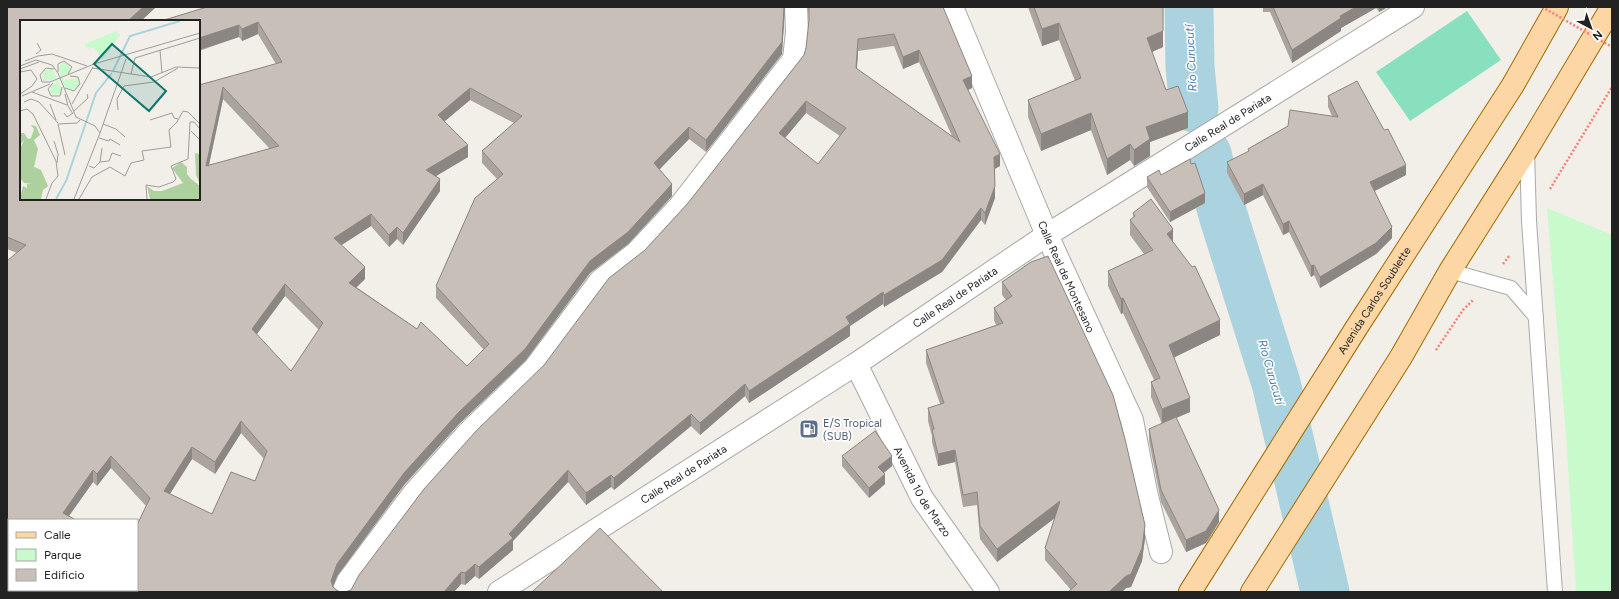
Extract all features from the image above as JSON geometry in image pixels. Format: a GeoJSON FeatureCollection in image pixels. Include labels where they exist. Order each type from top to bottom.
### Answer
{"type":"FeatureCollection","features":[{"type":"Feature","properties":{"kind":"main road","name":"Avenida Carlos Soublette"},"geometry":{"type":"LineString","coordinates":[[1190,592],[1355,330],[1513,85],[1557,7]]}},
{"type":"Feature","properties":{"kind":"main road"},"geometry":{"type":"LineString","coordinates":[[1254,588],[1401,357],[1450,271],[1612,7]]}},
{"type":"Feature","properties":{"kind":"street"},"geometry":{"type":"LineString","coordinates":[[343,592],[348,581],[414,494],[468,433],[534,369],[600,281],[636,253],[679,207],[794,59],[798,32],[796,7]]}},
{"type":"Feature","properties":{"kind":"street","name":"Calle Real de Montesano"},"geometry":{"type":"LineString","coordinates":[[952,7],[1047,235],[1132,420],[1146,492],[1161,552]]}},
{"type":"Feature","properties":{"kind":"street","name":"Calle Real de Pariata"},"geometry":{"type":"LineString","coordinates":[[499,592],[856,364],[1047,235],[1413,7]]}},
{"type":"Feature","properties":{"kind":"street","name":"Avenida 10 de Marzo"},"geometry":{"type":"LineString","coordinates":[[856,364],[922,498],[988,592]]}},
{"type":"Feature","properties":{"kind":"lane"},"geometry":{"type":"LineString","coordinates":[[1526,149],[1554,592]]}},
{"type":"Feature","properties":{"kind":"lane"},"geometry":{"type":"LineString","coordinates":[[1450,271],[1511,288],[1536,317]]}},
{"type":"Feature","properties":{"kind":"path"},"geometry":{"type":"LineString","coordinates":[[1542,7],[1612,47]]}},
{"type":"Feature","properties":{"kind":"green space"},"geometry":{"type":"Polygon","coordinates":[[[1467,11],[1501,60],[1410,121],[1376,72],[1467,11]]]}},
{"type":"Feature","properties":{"kind":"green space"},"geometry":{"type":"Polygon","coordinates":[[[1547,208],[1612,235],[1612,592],[1576,592],[1566,435],[1547,208]]]}},
{"type":"Feature","properties":{"kind":"building"},"geometry":{"type":"Polygon","coordinates":[[[7,7],[143,7],[129,20],[20,20],[20,200],[200,200],[200,85],[282,62],[258,22],[242,29],[239,25],[200,38],[200,20],[164,20],[207,7],[784,7],[782,42],[706,140],[689,127],[654,163],[672,184],[628,232],[590,261],[525,349],[459,412],[404,473],[337,564],[331,581],[333,587],[342,592],[7,592],[7,261],[26,245],[7,237],[7,7]],[[223,87],[206,166],[279,146],[223,87]],[[470,88],[438,115],[468,145],[426,170],[440,179],[403,233],[397,227],[389,235],[371,214],[334,238],[365,267],[349,283],[417,329],[421,322],[467,366],[489,344],[436,286],[475,198],[503,174],[482,151],[522,116],[470,88]],[[285,284],[252,329],[291,371],[323,323],[285,284]],[[241,421],[215,462],[192,447],[164,491],[212,514],[231,472],[255,481],[267,451],[241,421]]]}},
{"type":"Feature","properties":{"kind":"building"},"geometry":{"type":"Polygon","coordinates":[[[809,7],[943,7],[972,76],[963,80],[1000,154],[994,157],[995,186],[985,213],[981,208],[942,260],[884,295],[883,292],[846,317],[850,324],[749,391],[745,384],[700,423],[691,414],[614,478],[611,475],[586,493],[568,470],[509,534],[513,538],[479,567],[475,564],[465,573],[461,572],[444,592],[345,592],[351,590],[359,575],[424,489],[477,430],[544,365],[609,278],[645,250],[688,203],[804,55],[809,20],[809,7]],[[894,34],[858,39],[856,68],[960,142],[919,50],[903,57],[894,34]],[[806,101],[779,133],[818,164],[846,128],[806,101]]]}},
{"type":"Feature","properties":{"kind":"building"},"geometry":{"type":"Polygon","coordinates":[[[1034,7],[1163,7],[1163,31],[1147,38],[1166,90],[1178,86],[1188,112],[1146,127],[1150,139],[1134,150],[1130,144],[1107,159],[1091,113],[1041,134],[1028,100],[1081,78],[1059,23],[1042,29],[1034,7]]]}},
{"type":"Feature","properties":{"kind":"building"},"geometry":{"type":"Polygon","coordinates":[[[1273,7],[1356,7],[1340,16],[1341,18],[1292,50],[1273,7]]]}},
{"type":"Feature","properties":{"kind":"building"},"geometry":{"type":"Polygon","coordinates":[[[1357,81],[1384,130],[1388,129],[1406,165],[1370,182],[1392,227],[1376,243],[1320,277],[1314,265],[1311,266],[1289,221],[1283,224],[1263,184],[1244,194],[1227,162],[1249,151],[1248,149],[1288,126],[1290,110],[1338,117],[1328,96],[1357,81]]]}},
{"type":"Feature","properties":{"kind":"building"},"geometry":{"type":"Polygon","coordinates":[[[1190,159],[1191,164],[1195,163],[1205,193],[1170,212],[1147,177],[1159,170],[1161,175],[1190,159]]]}},
{"type":"Feature","properties":{"kind":"building"},"geometry":{"type":"Polygon","coordinates":[[[1151,199],[1173,229],[1167,234],[1192,267],[1195,266],[1220,320],[1169,345],[1190,398],[1162,409],[1151,382],[1160,378],[1123,298],[1121,299],[1108,271],[1153,250],[1130,220],[1135,216],[1133,213],[1151,199]]]}},
{"type":"Feature","properties":{"kind":"building"},"geometry":{"type":"Polygon","coordinates":[[[1048,256],[1113,395],[1145,525],[1142,548],[1131,574],[1126,576],[1109,592],[1068,592],[1077,584],[1045,548],[1060,501],[997,549],[980,526],[977,492],[963,495],[955,450],[938,454],[932,430],[934,429],[928,408],[944,403],[926,350],[1003,323],[994,308],[1012,296],[1002,282],[1031,262],[1048,256]]]}},
{"type":"Feature","properties":{"kind":"building"},"geometry":{"type":"Polygon","coordinates":[[[1176,417],[1219,510],[1206,531],[1186,540],[1161,490],[1149,429],[1176,417]]]}},
{"type":"Feature","properties":{"kind":"building"},"geometry":{"type":"Polygon","coordinates":[[[875,431],[892,456],[878,467],[885,474],[869,488],[842,456],[875,431]]]}},
{"type":"Feature","properties":{"kind":"building"},"geometry":{"type":"Polygon","coordinates":[[[600,528],[663,592],[532,592],[600,528]]]}},
{"type":"Feature","properties":{"kind":"waterway","name":"Río Curucutí"},"geometry":{"type":"LineString","coordinates":[[1189,7],[1190,67],[1194,108]]}},
{"type":"Feature","properties":{"kind":"waterway","name":"Río Curucutí"},"geometry":{"type":"LineString","coordinates":[[1207,154],[1223,215],[1276,383],[1325,592]]}},
{"type":"Feature","properties":{"kind":"place","name":"E/S Tropical (SUB)"},"geometry":{"type":"Point","coordinates":[809,429]}}]}
